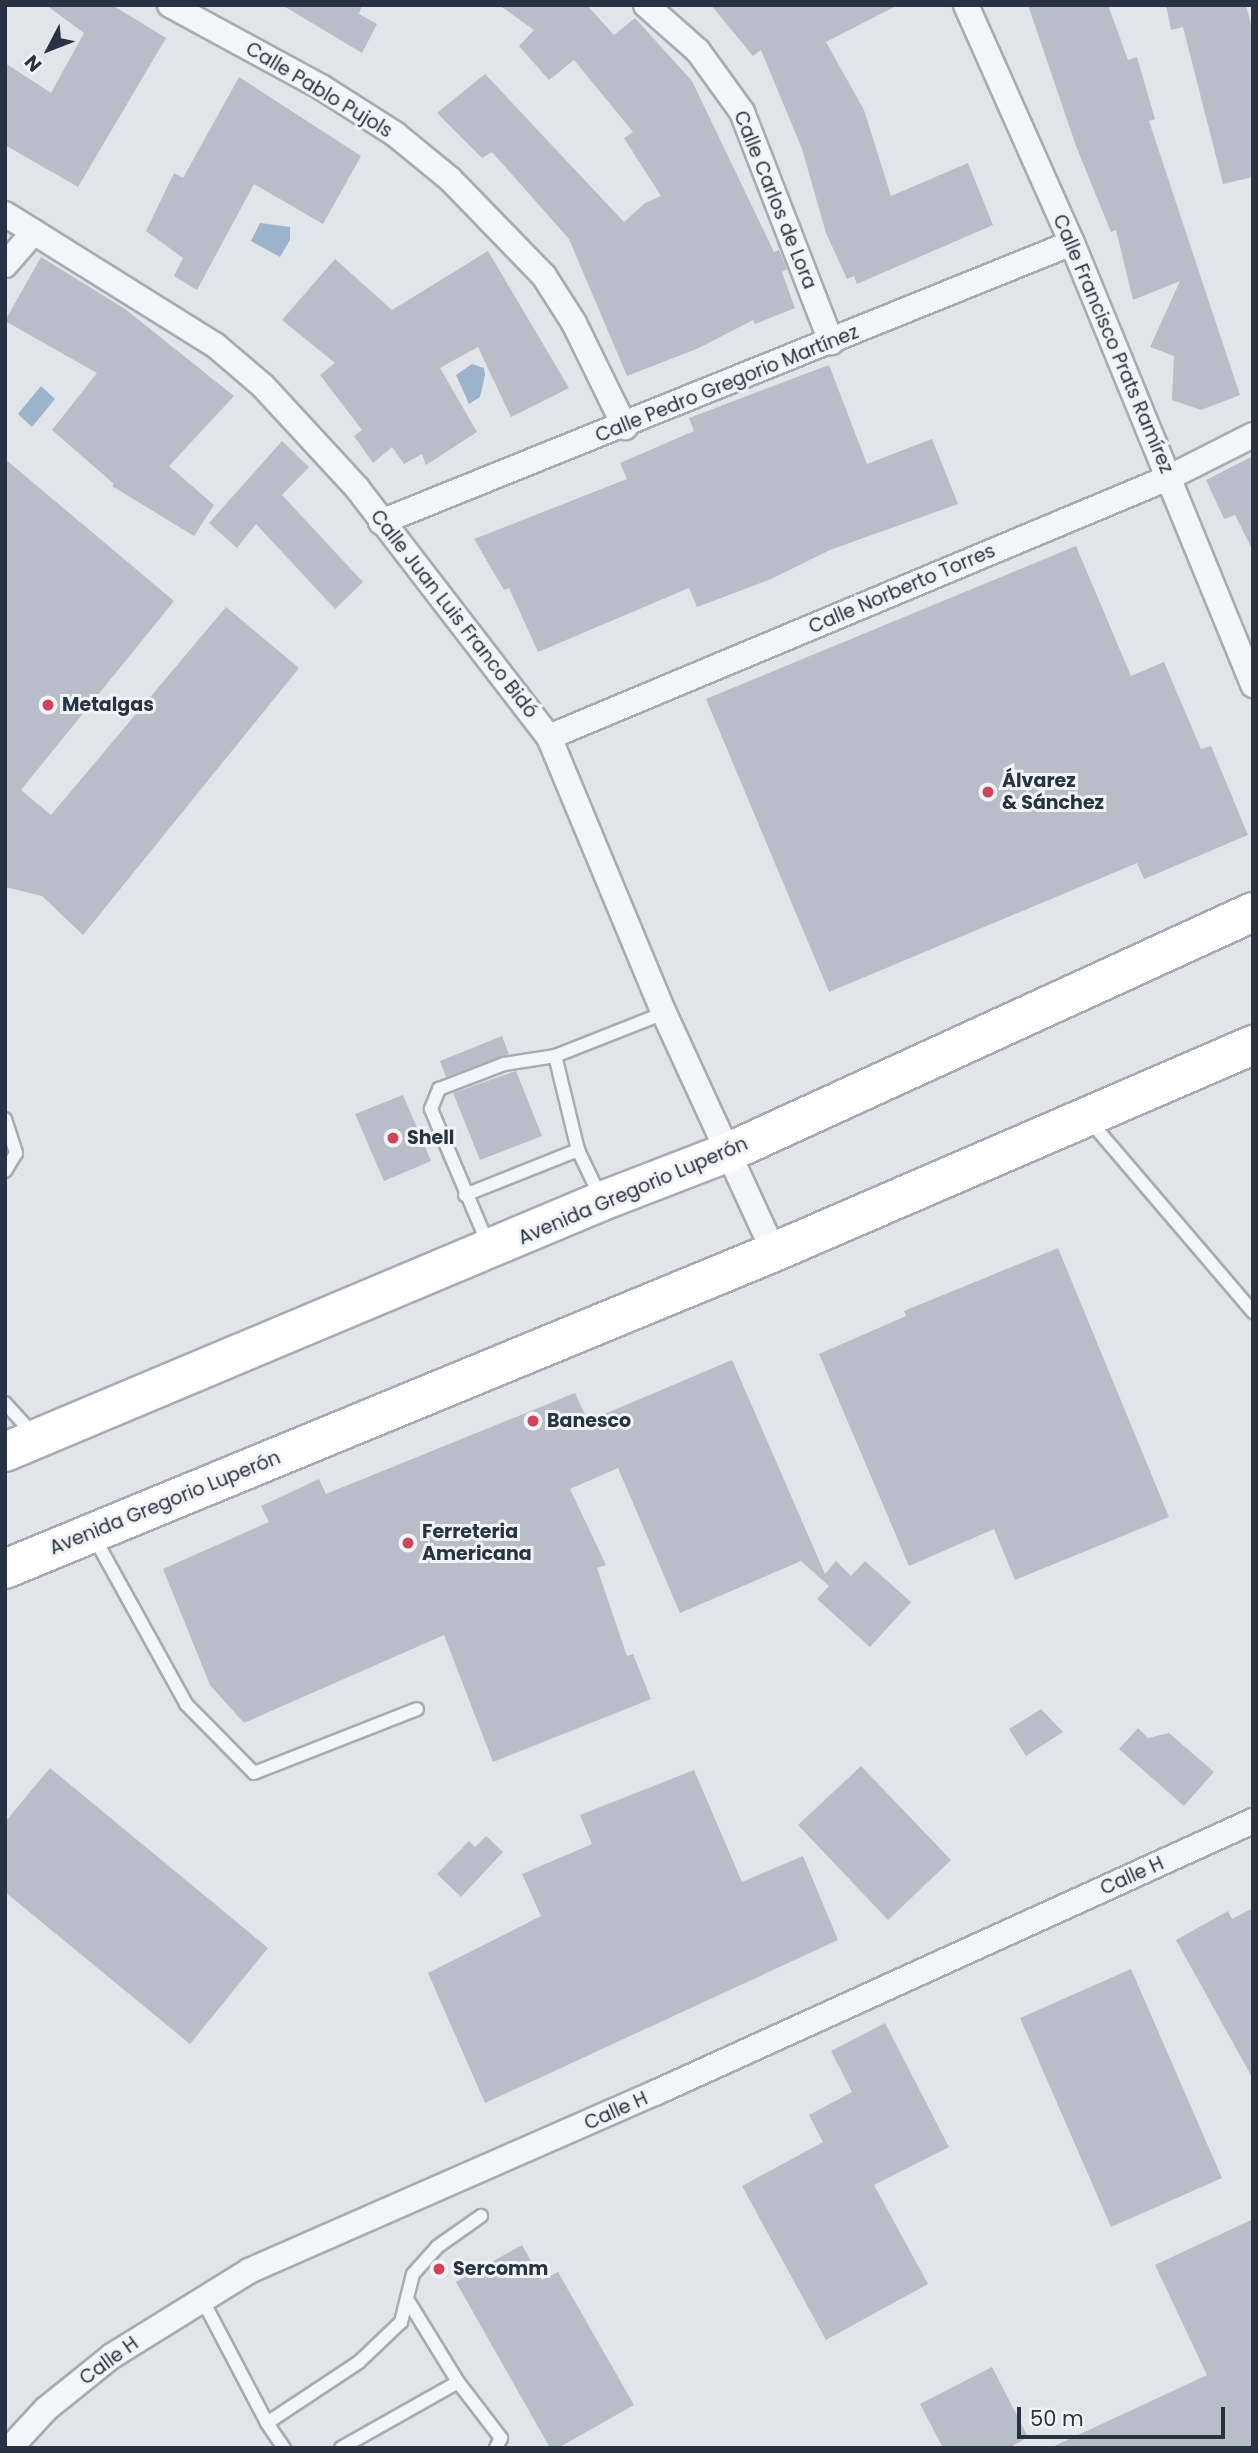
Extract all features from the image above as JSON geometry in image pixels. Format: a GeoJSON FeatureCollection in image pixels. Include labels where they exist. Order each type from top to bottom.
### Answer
{"type":"FeatureCollection","features":[{"type":"Feature","properties":{"kind":"main road","name":"Avenida Gregorio Luperón"},"geometry":{"type":"LineString","coordinates":[[21,1446],[491,1251],[602,1201],[729,1152],[1253,912]]}},
{"type":"Feature","properties":{"kind":"main road","name":"Avenida Gregorio Luperón"},"geometry":{"type":"LineString","coordinates":[[5,1569],[774,1252],[1253,1045]]}},
{"type":"Feature","properties":{"kind":"street","name":"Calle Pablo Pujols"},"geometry":{"type":"LineString","coordinates":[[170,5],[321,87],[395,134],[450,179],[544,276],[574,323],[625,427]]}},
{"type":"Feature","properties":{"kind":"street","name":"Calle Carlos de Lora"},"geometry":{"type":"LineString","coordinates":[[646,5],[698,51],[742,112],[831,342]]}},
{"type":"Feature","properties":{"kind":"street","name":"Calle Francisco Prats Ramírez"},"geometry":{"type":"LineString","coordinates":[[966,5],[1072,243],[1251,674]]}},
{"type":"Feature","properties":{"kind":"street","name":"Calle Juan Luis Franco Bidó"},"geometry":{"type":"LineString","coordinates":[[5,214],[215,345],[302,426],[381,522],[549,737],[664,1013],[774,1252]]}},
{"type":"Feature","properties":{"kind":"street"},"geometry":{"type":"LineString","coordinates":[[5,265],[34,232]]}},
{"type":"Feature","properties":{"kind":"street","name":"Calle Pedro Gregorio Martínez"},"geometry":{"type":"LineString","coordinates":[[381,522],[625,427],[1072,243]]}},
{"type":"Feature","properties":{"kind":"street","name":"Calle Norberto Torres"},"geometry":{"type":"LineString","coordinates":[[549,737],[1168,478],[1253,435]]}},
{"type":"Feature","properties":{"kind":"street","name":"Calle H"},"geometry":{"type":"LineString","coordinates":[[9,2448],[46,2409],[112,2356],[249,2271],[655,2093],[1253,1821]]}},
{"type":"Feature","properties":{"kind":"lane"},"geometry":{"type":"LineString","coordinates":[[491,1251],[465,1195],[431,1109],[439,1089],[504,1064],[555,1056],[664,1013]]}},
{"type":"Feature","properties":{"kind":"lane"},"geometry":{"type":"LineString","coordinates":[[555,1056],[578,1150],[602,1201]]}},
{"type":"Feature","properties":{"kind":"lane"},"geometry":{"type":"LineString","coordinates":[[1087,1116],[1253,1312]]}},
{"type":"Feature","properties":{"kind":"lane"},"geometry":{"type":"LineString","coordinates":[[5,1119],[16,1153],[5,1171]]}},
{"type":"Feature","properties":{"kind":"lane"},"geometry":{"type":"LineString","coordinates":[[465,1195],[578,1150]]}},
{"type":"Feature","properties":{"kind":"lane"},"geometry":{"type":"LineString","coordinates":[[5,1403],[21,1446]]}},
{"type":"Feature","properties":{"kind":"lane"},"geometry":{"type":"LineString","coordinates":[[92,1533],[186,1704],[254,1773],[417,1709]]}},
{"type":"Feature","properties":{"kind":"lane"},"geometry":{"type":"LineString","coordinates":[[267,2423],[359,2361],[401,2322],[413,2274],[437,2248],[481,2216]]}},
{"type":"Feature","properties":{"kind":"lane"},"geometry":{"type":"LineString","coordinates":[[202,2299],[267,2423],[284,2448]]}},
{"type":"Feature","properties":{"kind":"lane"},"geometry":{"type":"LineString","coordinates":[[407,2299],[458,2382],[500,2438],[496,2448]]}},
{"type":"Feature","properties":{"kind":"lane"},"geometry":{"type":"LineString","coordinates":[[341,2448],[458,2382]]}},
{"type":"Feature","properties":{"kind":"water"},"geometry":{"type":"Polygon","coordinates":[[[260,223],[290,227],[290,240],[280,257],[251,241],[260,223]]]}},
{"type":"Feature","properties":{"kind":"water"},"geometry":{"type":"Polygon","coordinates":[[[472,364],[484,368],[485,375],[480,397],[469,404],[456,375],[472,364]]]}},
{"type":"Feature","properties":{"kind":"water"},"geometry":{"type":"Polygon","coordinates":[[[41,386],[55,399],[32,427],[18,414],[41,386]]]}},
{"type":"Feature","properties":{"kind":"building"},"geometry":{"type":"Polygon","coordinates":[[[46,5],[112,5],[166,38],[78,187],[5,145],[5,63],[51,93],[84,33],[46,5]]]}},
{"type":"Feature","properties":{"kind":"building"},"geometry":{"type":"Polygon","coordinates":[[[282,5],[362,5],[359,14],[377,24],[362,53],[282,5]]]}},
{"type":"Feature","properties":{"kind":"building"},"geometry":{"type":"Polygon","coordinates":[[[499,5],[587,5],[614,35],[635,18],[692,81],[774,252],[779,250],[787,269],[782,272],[795,308],[755,324],[753,320],[699,348],[627,376],[569,239],[492,152],[482,158],[437,113],[485,74],[624,222],[645,203],[661,196],[624,138],[633,132],[574,60],[549,80],[519,46],[534,30],[499,5]]]}},
{"type":"Feature","properties":{"kind":"building"},"geometry":{"type":"Polygon","coordinates":[[[711,5],[898,5],[826,42],[864,110],[891,196],[968,163],[993,225],[857,284],[854,276],[847,279],[826,233],[802,149],[761,50],[753,56],[711,5]]]}},
{"type":"Feature","properties":{"kind":"building"},"geometry":{"type":"Polygon","coordinates":[[[1028,5],[1108,5],[1128,60],[1137,57],[1155,119],[1149,121],[1240,395],[1201,410],[1172,400],[1174,356],[1150,347],[1180,281],[1133,300],[1116,230],[1111,232],[1076,146],[1028,5]]]}},
{"type":"Feature","properties":{"kind":"building"},"geometry":{"type":"Polygon","coordinates":[[[1166,5],[1246,5],[1253,33],[1253,177],[1223,184],[1183,27],[1171,30],[1166,5]]]}},
{"type":"Feature","properties":{"kind":"building"},"geometry":{"type":"Polygon","coordinates":[[[239,77],[361,156],[323,224],[254,184],[197,290],[174,276],[183,258],[146,231],[174,173],[183,178],[239,77]]]}},
{"type":"Feature","properties":{"kind":"building"},"geometry":{"type":"Polygon","coordinates":[[[488,251],[569,388],[511,417],[478,347],[440,368],[477,432],[426,465],[422,454],[404,464],[392,447],[373,463],[354,436],[362,430],[320,375],[335,363],[282,320],[335,259],[392,310],[488,251]]]}},
{"type":"Feature","properties":{"kind":"building"},"geometry":{"type":"Polygon","coordinates":[[[41,257],[125,309],[234,396],[169,466],[214,505],[194,536],[112,486],[114,484],[52,430],[97,373],[5,321],[41,257]]]}},
{"type":"Feature","properties":{"kind":"building"},"geometry":{"type":"Polygon","coordinates":[[[829,365],[867,464],[932,439],[958,504],[830,550],[771,579],[697,607],[689,588],[538,652],[509,588],[504,590],[474,539],[627,479],[620,463],[694,431],[689,418],[829,365]]]}},
{"type":"Feature","properties":{"kind":"building"},"geometry":{"type":"Polygon","coordinates":[[[282,441],[309,467],[282,495],[363,582],[335,609],[256,524],[237,548],[209,523],[282,441]]]}},
{"type":"Feature","properties":{"kind":"building"},"geometry":{"type":"Polygon","coordinates":[[[1253,456],[1253,551],[1235,515],[1224,519],[1206,480],[1253,456]]]}},
{"type":"Feature","properties":{"kind":"building"},"geometry":{"type":"Polygon","coordinates":[[[5,459],[174,601],[21,790],[51,815],[226,607],[299,668],[83,935],[42,896],[5,887],[5,459]]]}},
{"type":"Feature","properties":{"kind":"building","name":"Álvarez & Sánchez"},"geometry":{"type":"Polygon","coordinates":[[[1076,546],[1131,676],[1164,662],[1201,749],[1211,746],[1248,835],[1144,879],[1137,863],[829,992],[706,699],[1076,546]]]}},
{"type":"Feature","properties":{"kind":"building"},"geometry":{"type":"Polygon","coordinates":[[[502,1036],[509,1054],[446,1077],[440,1061],[502,1036]]]}},
{"type":"Feature","properties":{"kind":"building","name":"Shell"},"geometry":{"type":"Polygon","coordinates":[[[516,1071],[542,1136],[480,1160],[453,1093],[516,1071]]]}},
{"type":"Feature","properties":{"kind":"building","name":"Shell"},"geometry":{"type":"Polygon","coordinates":[[[403,1095],[431,1161],[384,1181],[355,1114],[403,1095]]]}},
{"type":"Feature","properties":{"kind":"building"},"geometry":{"type":"Polygon","coordinates":[[[1058,1248],[1169,1517],[1015,1580],[994,1529],[909,1566],[819,1354],[906,1316],[904,1311],[1058,1248]]]}},
{"type":"Feature","properties":{"kind":"building"},"geometry":{"type":"Polygon","coordinates":[[[732,1360],[825,1574],[836,1561],[851,1576],[865,1561],[911,1602],[870,1647],[817,1599],[829,1586],[801,1561],[680,1613],[618,1468],[570,1489],[606,1565],[597,1568],[627,1656],[633,1654],[651,1699],[493,1762],[444,1635],[244,1723],[210,1685],[163,1569],[269,1522],[261,1506],[319,1479],[326,1494],[575,1393],[588,1421],[732,1360]]]}},
{"type":"Feature","properties":{"kind":"building"},"geometry":{"type":"Polygon","coordinates":[[[1041,1709],[1063,1732],[1026,1756],[1009,1729],[1041,1709]]]}},
{"type":"Feature","properties":{"kind":"building"},"geometry":{"type":"Polygon","coordinates":[[[1138,1728],[1148,1738],[1169,1733],[1214,1772],[1184,1806],[1119,1749],[1138,1728]]]}},
{"type":"Feature","properties":{"kind":"building"},"geometry":{"type":"Polygon","coordinates":[[[861,1766],[951,1860],[888,1920],[798,1825],[861,1766]]]}},
{"type":"Feature","properties":{"kind":"building"},"geometry":{"type":"Polygon","coordinates":[[[50,1768],[268,1948],[190,2044],[5,1892],[5,1822],[50,1768]]]}},
{"type":"Feature","properties":{"kind":"building"},"geometry":{"type":"Polygon","coordinates":[[[694,1770],[742,1882],[803,1856],[838,1940],[485,2103],[428,1973],[541,1916],[522,1874],[592,1844],[580,1815],[694,1770]]]}},
{"type":"Feature","properties":{"kind":"building"},"geometry":{"type":"Polygon","coordinates":[[[486,1836],[503,1852],[461,1897],[437,1874],[469,1841],[475,1847],[486,1836]]]}},
{"type":"Feature","properties":{"kind":"building"},"geometry":{"type":"Polygon","coordinates":[[[1253,1908],[1253,2079],[1176,1940],[1228,1911],[1232,1919],[1253,1908]]]}},
{"type":"Feature","properties":{"kind":"building"},"geometry":{"type":"Polygon","coordinates":[[[1131,1969],[1222,2178],[1111,2227],[1020,2018],[1131,1969]]]}},
{"type":"Feature","properties":{"kind":"building"},"geometry":{"type":"Polygon","coordinates":[[[885,2023],[949,2147],[874,2185],[928,2284],[826,2340],[742,2186],[823,2142],[809,2115],[852,2092],[831,2051],[885,2023]]]}},
{"type":"Feature","properties":{"kind":"building"},"geometry":{"type":"Polygon","coordinates":[[[1253,2219],[1253,2448],[1050,2448],[1207,2375],[1155,2265],[1253,2219]]]}},
{"type":"Feature","properties":{"kind":"building"},"geometry":{"type":"Polygon","coordinates":[[[522,2245],[542,2280],[558,2272],[634,2405],[558,2448],[550,2448],[456,2282],[522,2245]]]}},
{"type":"Feature","properties":{"kind":"building"},"geometry":{"type":"Polygon","coordinates":[[[992,2367],[1028,2437],[1009,2448],[943,2448],[920,2404],[992,2367]]]}},
{"type":"Feature","properties":{"kind":"place","name":"Metalgas"},"geometry":{"type":"Point","coordinates":[48,705]}},
{"type":"Feature","properties":{"kind":"place","name":"Álvarez & Sánchez"},"geometry":{"type":"Point","coordinates":[988,792]}},
{"type":"Feature","properties":{"kind":"place","name":"Shell"},"geometry":{"type":"Point","coordinates":[393,1138]}},
{"type":"Feature","properties":{"kind":"place","name":"Banesco"},"geometry":{"type":"Point","coordinates":[533,1421]}},
{"type":"Feature","properties":{"kind":"place","name":"Ferreteria Americana"},"geometry":{"type":"Point","coordinates":[408,1543]}},
{"type":"Feature","properties":{"kind":"place","name":"Sercomm"},"geometry":{"type":"Point","coordinates":[439,2269]}}]}
